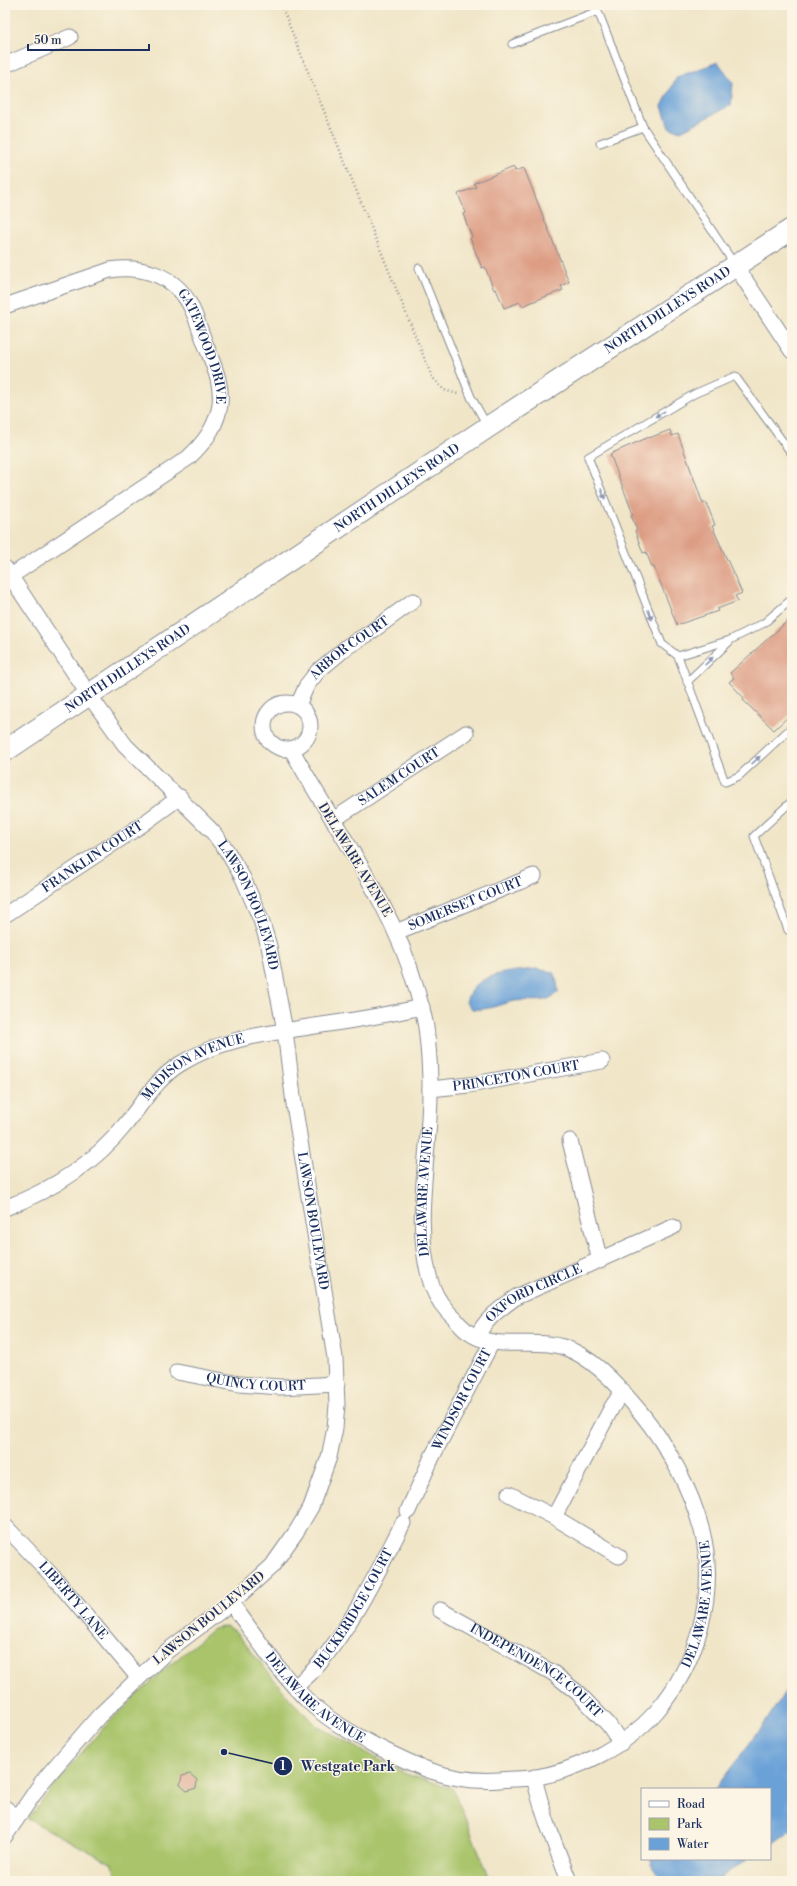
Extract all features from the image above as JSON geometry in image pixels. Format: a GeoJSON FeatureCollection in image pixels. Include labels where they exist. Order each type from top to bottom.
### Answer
{"type":"FeatureCollection","features":[{"type":"Feature","properties":{"kind":"street"},"geometry":{"type":"LineString","coordinates":[[5,65],[70,37]]}},
{"type":"Feature","properties":{"kind":"street","name":"NORTH DILLEYS ROAD"},"geometry":{"type":"LineString","coordinates":[[5,751],[488,427],[792,228]]}},
{"type":"Feature","properties":{"kind":"street"},"geometry":{"type":"LineString","coordinates":[[735,265],[792,351]]}},
{"type":"Feature","properties":{"kind":"street","name":"GATEWOOD DRIVE"},"geometry":{"type":"LineString","coordinates":[[5,306],[110,270],[122,268],[146,270],[162,277],[179,289],[189,303],[215,368],[221,391],[219,409],[212,431],[188,458],[7,575]]}},
{"type":"Feature","properties":{"kind":"street","name":"LAWSON BOULEVARD"},"geometry":{"type":"LineString","coordinates":[[5,1836],[11,1813],[42,1782],[99,1716],[138,1677],[167,1651],[231,1603],[272,1566],[296,1532],[311,1507],[329,1457],[335,1428],[337,1384],[335,1358],[294,1104],[285,1031],[269,946],[261,920],[242,878],[227,851],[212,830],[125,745],[7,575]]}},
{"type":"Feature","properties":{"kind":"street","name":"ARBOR COURT"},"geometry":{"type":"LineString","coordinates":[[298,706],[307,685],[318,671],[348,646],[368,634],[412,601]]}},
{"type":"Feature","properties":{"kind":"street"},"geometry":{"type":"LineString","coordinates":[[282,703],[298,706],[309,719],[308,732],[303,742],[292,750],[278,748],[269,742],[264,724],[266,714],[272,708],[282,703]]}},
{"type":"Feature","properties":{"kind":"street","name":"SALEM COURT"},"geometry":{"type":"LineString","coordinates":[[333,820],[466,733]]}},
{"type":"Feature","properties":{"kind":"street","name":"DELAWARE AVENUE"},"geometry":{"type":"LineString","coordinates":[[231,1603],[295,1687],[312,1705],[336,1723],[416,1766],[461,1779],[481,1781],[534,1777],[574,1765],[606,1752],[621,1743],[648,1720],[662,1705],[676,1683],[689,1659],[702,1623],[706,1591],[706,1556],[702,1533],[689,1494],[666,1449],[650,1424],[623,1391],[592,1363],[572,1350],[541,1342],[492,1342],[477,1337],[467,1332],[446,1311],[439,1301],[432,1285],[425,1254],[422,1204],[430,1118],[430,1089],[427,1034],[422,1007],[410,964],[379,896],[292,750]]}},
{"type":"Feature","properties":{"kind":"street","name":"FRANKLIN COURT"},"geometry":{"type":"LineString","coordinates":[[5,915],[180,798]]}},
{"type":"Feature","properties":{"kind":"street","name":"SOMERSET COURT"},"geometry":{"type":"LineString","coordinates":[[396,932],[534,876]]}},
{"type":"Feature","properties":{"kind":"street","name":"MADISON AVENUE"},"geometry":{"type":"LineString","coordinates":[[5,1208],[25,1200],[63,1180],[94,1158],[124,1126],[162,1079],[178,1066],[202,1051],[235,1039],[377,1017],[422,1007]]}},
{"type":"Feature","properties":{"kind":"street","name":"PRINCETON COURT"},"geometry":{"type":"LineString","coordinates":[[430,1089],[469,1085],[602,1061]]}},
{"type":"Feature","properties":{"kind":"street"},"geometry":{"type":"LineString","coordinates":[[570,1141],[600,1261]]}},
{"type":"Feature","properties":{"kind":"street","name":"OXFORD CIRCLE"},"geometry":{"type":"LineString","coordinates":[[477,1337],[481,1327],[496,1312],[516,1297],[600,1261],[673,1227]]}},
{"type":"Feature","properties":{"kind":"street","name":"WINDSOR COURT"},"geometry":{"type":"LineString","coordinates":[[405,1517],[432,1457],[492,1342]]}},
{"type":"Feature","properties":{"kind":"street","name":"QUINCY COURT"},"geometry":{"type":"LineString","coordinates":[[177,1372],[239,1384],[280,1387],[337,1384]]}},
{"type":"Feature","properties":{"kind":"street"},"geometry":{"type":"LineString","coordinates":[[554,1517],[612,1408],[623,1391]]}},
{"type":"Feature","properties":{"kind":"street"},"geometry":{"type":"LineString","coordinates":[[509,1494],[554,1517],[619,1556]]}},
{"type":"Feature","properties":{"kind":"street","name":"BUCKERIDGE COURT"},"geometry":{"type":"LineString","coordinates":[[295,1687],[318,1665],[343,1631],[376,1575],[405,1517]]}},
{"type":"Feature","properties":{"kind":"street","name":"LIBERTY LANE"},"geometry":{"type":"LineString","coordinates":[[5,1526],[58,1582],[138,1677]]}},
{"type":"Feature","properties":{"kind":"street","name":"INDEPENDENCE COURT"},"geometry":{"type":"LineString","coordinates":[[440,1610],[553,1673],[578,1693],[608,1724],[621,1743]]}},
{"type":"Feature","properties":{"kind":"street"},"geometry":{"type":"LineString","coordinates":[[534,1777],[538,1795],[552,1838],[569,1881]]}},
{"type":"Feature","properties":{"kind":"lane"},"geometry":{"type":"LineString","coordinates":[[512,44],[598,11],[643,127],[735,265]]}},
{"type":"Feature","properties":{"kind":"lane"},"geometry":{"type":"LineString","coordinates":[[600,143],[643,127]]}},
{"type":"Feature","properties":{"kind":"lane"},"geometry":{"type":"LineString","coordinates":[[419,268],[471,397],[488,427]]}},
{"type":"Feature","properties":{"kind":"lane"},"geometry":{"type":"LineString","coordinates":[[792,454],[735,376],[694,394],[588,458],[662,644],[678,656],[725,782],[739,776],[792,727]]}},
{"type":"Feature","properties":{"kind":"lane"},"geometry":{"type":"LineString","coordinates":[[678,656],[730,640],[764,623],[792,599]]}},
{"type":"Feature","properties":{"kind":"lane"},"geometry":{"type":"LineString","coordinates":[[687,682],[730,640]]}},
{"type":"Feature","properties":{"kind":"lane"},"geometry":{"type":"LineString","coordinates":[[792,801],[754,836],[788,930],[792,933]]}},
{"type":"Feature","properties":{"kind":"path"},"geometry":{"type":"LineString","coordinates":[[281,5],[432,377],[444,390],[471,397]]}},
{"type":"Feature","properties":{"kind":"green space"},"geometry":{"type":"Polygon","coordinates":[[[226,1626],[235,1631],[290,1699],[317,1726],[406,1774],[453,1789],[491,1881],[116,1881],[113,1864],[28,1819],[71,1765],[105,1726],[158,1675],[213,1629],[226,1626]]]}},
{"type":"Feature","properties":{"kind":"water"},"geometry":{"type":"Polygon","coordinates":[[[718,62],[733,83],[731,105],[681,131],[669,128],[662,106],[677,77],[718,62]]]}},
{"type":"Feature","properties":{"kind":"water"},"geometry":{"type":"Polygon","coordinates":[[[536,969],[553,972],[557,982],[558,992],[549,999],[538,1001],[514,1001],[483,1009],[472,1009],[466,1002],[470,992],[485,979],[494,975],[536,969]]]}},
{"type":"Feature","properties":{"kind":"water"},"geometry":{"type":"Polygon","coordinates":[[[792,1681],[792,1830],[771,1844],[771,1788],[716,1788],[765,1723],[792,1681]]]}},
{"type":"Feature","properties":{"kind":"water"},"geometry":{"type":"Polygon","coordinates":[[[652,1860],[746,1860],[715,1881],[663,1881],[651,1865],[652,1860]]]}},
{"type":"Feature","properties":{"kind":"building"},"geometry":{"type":"Polygon","coordinates":[[[514,167],[515,171],[524,168],[569,282],[561,286],[563,290],[522,306],[520,302],[504,308],[496,289],[494,290],[485,267],[482,268],[470,238],[472,237],[463,214],[466,213],[458,194],[476,187],[474,183],[514,167]]]}},
{"type":"Feature","properties":{"kind":"building"},"geometry":{"type":"Polygon","coordinates":[[[670,430],[672,436],[678,434],[703,504],[706,502],[715,525],[712,526],[742,593],[735,596],[738,601],[717,609],[718,611],[677,625],[654,567],[652,567],[646,552],[643,553],[635,531],[637,530],[631,515],[633,514],[610,454],[649,437],[670,430]]]}},
{"type":"Feature","properties":{"kind":"building"},"geometry":{"type":"Polygon","coordinates":[[[792,617],[792,713],[774,730],[743,700],[744,698],[729,682],[734,678],[730,673],[792,617]]]}},
{"type":"Feature","properties":{"kind":"building"},"geometry":{"type":"Polygon","coordinates":[[[190,1774],[197,1780],[196,1788],[187,1791],[180,1785],[182,1776],[190,1774]]]}},
{"type":"Feature","properties":{"kind":"place","name":"Westgate Park"},"geometry":{"type":"Point","coordinates":[224,1752]}}]}
